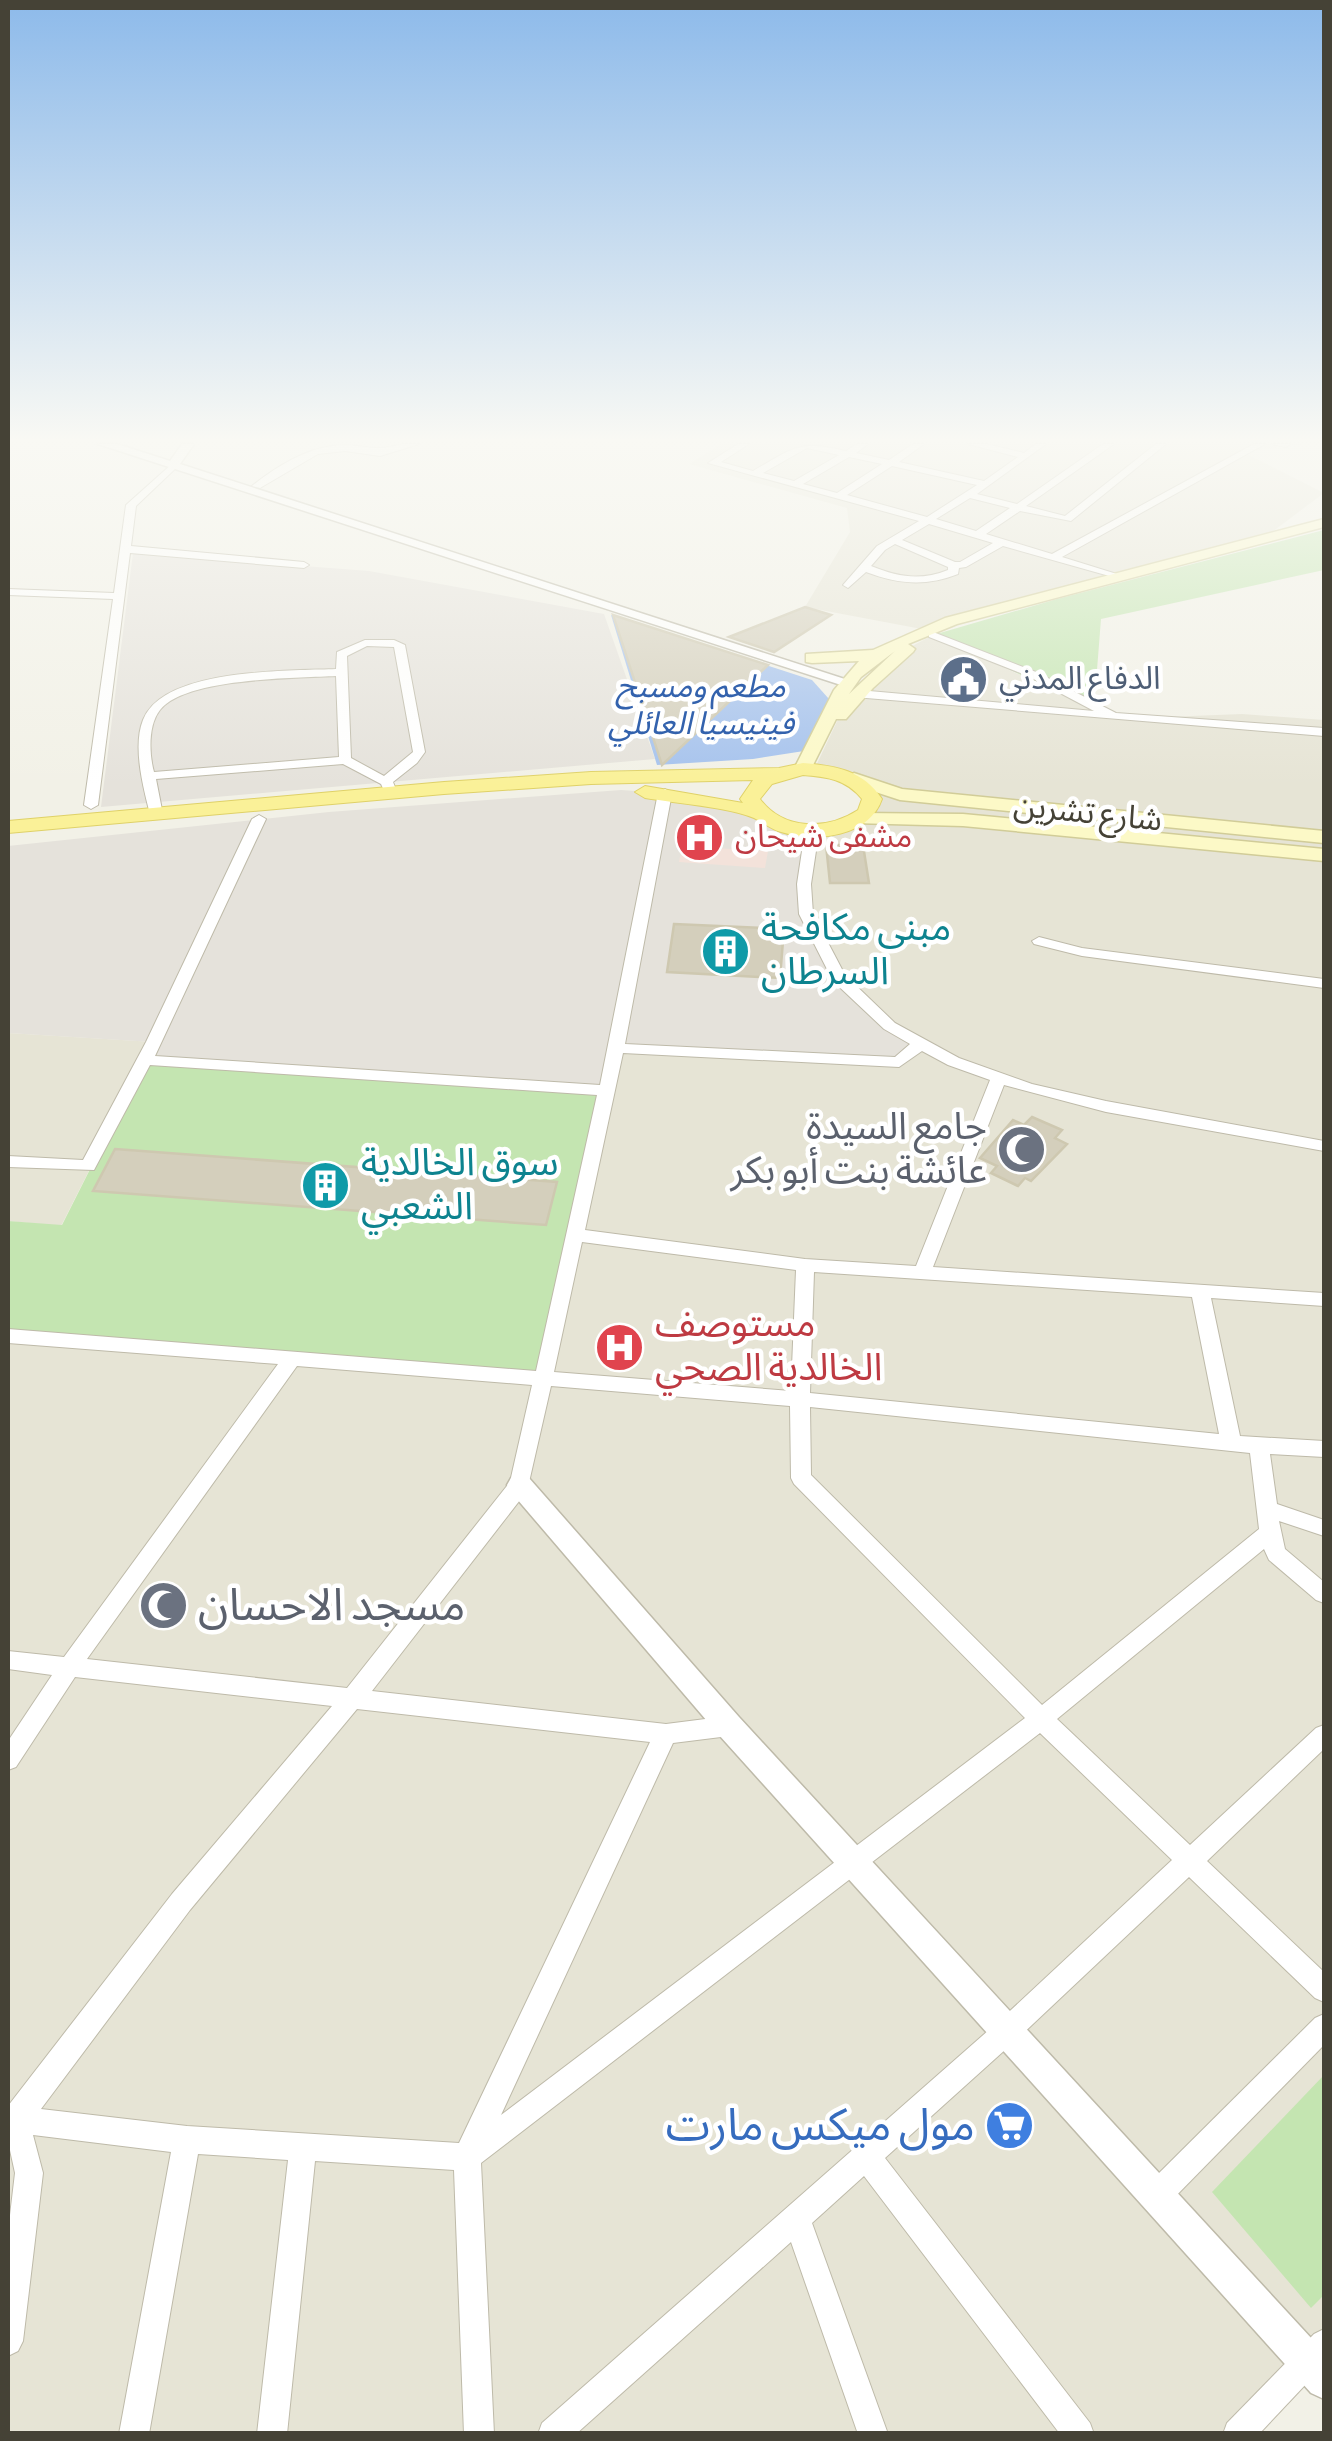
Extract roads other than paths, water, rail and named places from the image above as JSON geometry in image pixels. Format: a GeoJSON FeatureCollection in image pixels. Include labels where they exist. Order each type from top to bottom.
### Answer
{"type":"FeatureCollection","features":[{"type":"Feature","properties":{"kind":"main road"},"geometry":{"type":"LineString","coordinates":[[812,664],[872,655],[901,639],[951,621],[1194,558]]}},
{"type":"Feature","properties":{"kind":"main road"},"geometry":{"type":"LineString","coordinates":[[848,684],[860,672],[872,679],[902,652],[934,635],[1207,558]]}},
{"type":"Feature","properties":{"kind":"main road"},"geometry":{"type":"LineString","coordinates":[[808,769],[842,711],[848,684],[872,655]]}},
{"type":"Feature","properties":{"kind":"main road"},"geometry":{"type":"LineString","coordinates":[[812,664],[848,684]]}},
{"type":"Feature","properties":{"kind":"main road"},"geometry":{"type":"LineString","coordinates":[[8,827],[156,815],[389,787],[808,769],[854,779],[872,799],[860,819],[833,829],[812,830],[783,826],[756,812],[665,793],[621,790],[8,839]]}},
{"type":"Feature","properties":{"kind":"main road"},"geometry":{"type":"LineString","coordinates":[[756,812],[750,799],[756,785],[776,773]]}},
{"type":"Feature","properties":{"kind":"main road","name":"شارع تشرين"},"geometry":{"type":"LineString","coordinates":[[854,779],[900,794],[1324,837]]}},
{"type":"Feature","properties":{"kind":"main road"},"geometry":{"type":"LineString","coordinates":[[860,819],[962,820],[1324,855]]}},
{"type":"Feature","properties":{"kind":"street"},"geometry":{"type":"LineString","coordinates":[[91,805],[123,558]]}},
{"type":"Feature","properties":{"kind":"street"},"geometry":{"type":"LineString","coordinates":[[218,558],[304,566]]}},
{"type":"Feature","properties":{"kind":"street"},"geometry":{"type":"LineString","coordinates":[[475,558],[812,664]]}},
{"type":"Feature","properties":{"kind":"street"},"geometry":{"type":"LineString","coordinates":[[481,558],[812,664],[848,684],[1113,716],[1324,732]]}},
{"type":"Feature","properties":{"kind":"street"},"geometry":{"type":"LineString","coordinates":[[848,585],[872,558]]}},
{"type":"Feature","properties":{"kind":"street"},"geometry":{"type":"LineString","coordinates":[[937,558],[954,565],[974,558]]}},
{"type":"Feature","properties":{"kind":"street"},"geometry":{"type":"LineString","coordinates":[[1053,558],[1116,577]]}},
{"type":"Feature","properties":{"kind":"street"},"geometry":{"type":"LineString","coordinates":[[864,567],[900,581],[918,583],[954,572],[954,565]]}},
{"type":"Feature","properties":{"kind":"street"},"geometry":{"type":"LineString","coordinates":[[8,592],[119,591]]}},
{"type":"Feature","properties":{"kind":"street"},"geometry":{"type":"LineString","coordinates":[[934,635],[1032,674],[1113,716]]}},
{"type":"Feature","properties":{"kind":"street"},"geometry":{"type":"LineString","coordinates":[[151,776],[346,760],[389,787],[394,772],[416,760],[419,752],[398,645],[365,643],[344,650],[341,672],[346,760]]}},
{"type":"Feature","properties":{"kind":"street"},"geometry":{"type":"LineString","coordinates":[[156,815],[146,765],[147,717],[158,702],[192,686],[341,672]]}},
{"type":"Feature","properties":{"kind":"street"},"geometry":{"type":"LineString","coordinates":[[12,2120],[181,1902],[353,1698],[520,1485],[607,1092],[665,793]]}},
{"type":"Feature","properties":{"kind":"street"},"geometry":{"type":"LineString","coordinates":[[8,1161],[88,1166],[145,1060],[259,819]]}},
{"type":"Feature","properties":{"kind":"street"},"geometry":{"type":"LineString","coordinates":[[812,830],[804,911],[821,948],[852,996],[918,1046],[1000,1078],[1140,1115],[1324,1146]]}},
{"type":"Feature","properties":{"kind":"street"},"geometry":{"type":"LineString","coordinates":[[1039,941],[1082,952],[1324,984]]}},
{"type":"Feature","properties":{"kind":"street"},"geometry":{"type":"LineString","coordinates":[[616,1048],[899,1062],[918,1046]]}},
{"type":"Feature","properties":{"kind":"street"},"geometry":{"type":"LineString","coordinates":[[145,1060],[607,1092]]}},
{"type":"Feature","properties":{"kind":"street"},"geometry":{"type":"LineString","coordinates":[[922,1273],[1000,1078]]}},
{"type":"Feature","properties":{"kind":"street"},"geometry":{"type":"LineString","coordinates":[[574,1236],[805,1265],[1324,1299]]}},
{"type":"Feature","properties":{"kind":"street"},"geometry":{"type":"LineString","coordinates":[[805,1265],[800,1399],[802,1478],[1042,1720],[1324,1989]]}},
{"type":"Feature","properties":{"kind":"street"},"geometry":{"type":"LineString","coordinates":[[1200,1291],[1231,1443]]}},
{"type":"Feature","properties":{"kind":"street"},"geometry":{"type":"LineString","coordinates":[[8,1338],[800,1399],[1259,1446],[1324,1449]]}},
{"type":"Feature","properties":{"kind":"street"},"geometry":{"type":"LineString","coordinates":[[8,1760],[70,1666],[292,1359]]}},
{"type":"Feature","properties":{"kind":"street"},"geometry":{"type":"LineString","coordinates":[[1259,1446],[1276,1554],[1324,1594]]}},
{"type":"Feature","properties":{"kind":"street"},"geometry":{"type":"LineString","coordinates":[[520,1485],[730,1726],[1156,2196],[1319,2362],[1238,2434]]}},
{"type":"Feature","properties":{"kind":"street"},"geometry":{"type":"LineString","coordinates":[[12,2120],[187,2140],[467,2158],[1042,1720],[1268,1520],[1324,1528]]}},
{"type":"Feature","properties":{"kind":"street"},"geometry":{"type":"LineString","coordinates":[[8,1660],[666,1734],[730,1726]]}},
{"type":"Feature","properties":{"kind":"street"},"geometry":{"type":"LineString","coordinates":[[480,2434],[467,2158],[666,1734]]}},
{"type":"Feature","properties":{"kind":"street"},"geometry":{"type":"LineString","coordinates":[[552,2434],[1007,2031],[1324,1735]]}},
{"type":"Feature","properties":{"kind":"street"},"geometry":{"type":"LineString","coordinates":[[1156,2196],[1324,2027]]}},
{"type":"Feature","properties":{"kind":"street"},"geometry":{"type":"LineString","coordinates":[[8,2341],[29,2172],[12,2120]]}},
{"type":"Feature","properties":{"kind":"street"},"geometry":{"type":"LineString","coordinates":[[134,2434],[187,2140]]}},
{"type":"Feature","properties":{"kind":"street"},"geometry":{"type":"LineString","coordinates":[[272,2434],[303,2148]]}},
{"type":"Feature","properties":{"kind":"street"},"geometry":{"type":"LineString","coordinates":[[866,2156],[1079,2434]]}},
{"type":"Feature","properties":{"kind":"street"},"geometry":{"type":"LineString","coordinates":[[797,2219],[873,2434]]}},
{"type":"Feature","properties":{"kind":"water","name":"مطعم ومسبح فينيسيا العائلي"},"geometry":{"type":"Polygon","coordinates":[[[611,615],[812,680],[829,699],[804,751],[753,759],[657,765],[611,615]]]}},
{"type":"Feature","properties":{"kind":"place","name":"الدفاع المدني"},"geometry":{"type":"Point","coordinates":[964,679]}},
{"type":"Feature","properties":{"kind":"place","name":"مشفى شيحان"},"geometry":{"type":"Point","coordinates":[700,837]}},
{"type":"Feature","properties":{"kind":"place","name":"مبنى مكافحة السرطان"},"geometry":{"type":"Point","coordinates":[726,951]}},
{"type":"Feature","properties":{"kind":"place","name":"جامع السيدة عائشة بنت أبو بكر"},"geometry":{"type":"Point","coordinates":[1022,1150]}},
{"type":"Feature","properties":{"kind":"place","name":"سوق الخالدية الشعبي"},"geometry":{"type":"Point","coordinates":[326,1186]}},
{"type":"Feature","properties":{"kind":"place","name":"مستوصف الخالدية الصحي"},"geometry":{"type":"Point","coordinates":[620,1347]}},
{"type":"Feature","properties":{"kind":"place","name":"مسجد الاحسان"},"geometry":{"type":"Point","coordinates":[163,1606]}},
{"type":"Feature","properties":{"kind":"place","name":"مول ميكس مارت"},"geometry":{"type":"Point","coordinates":[1010,2126]}}]}
